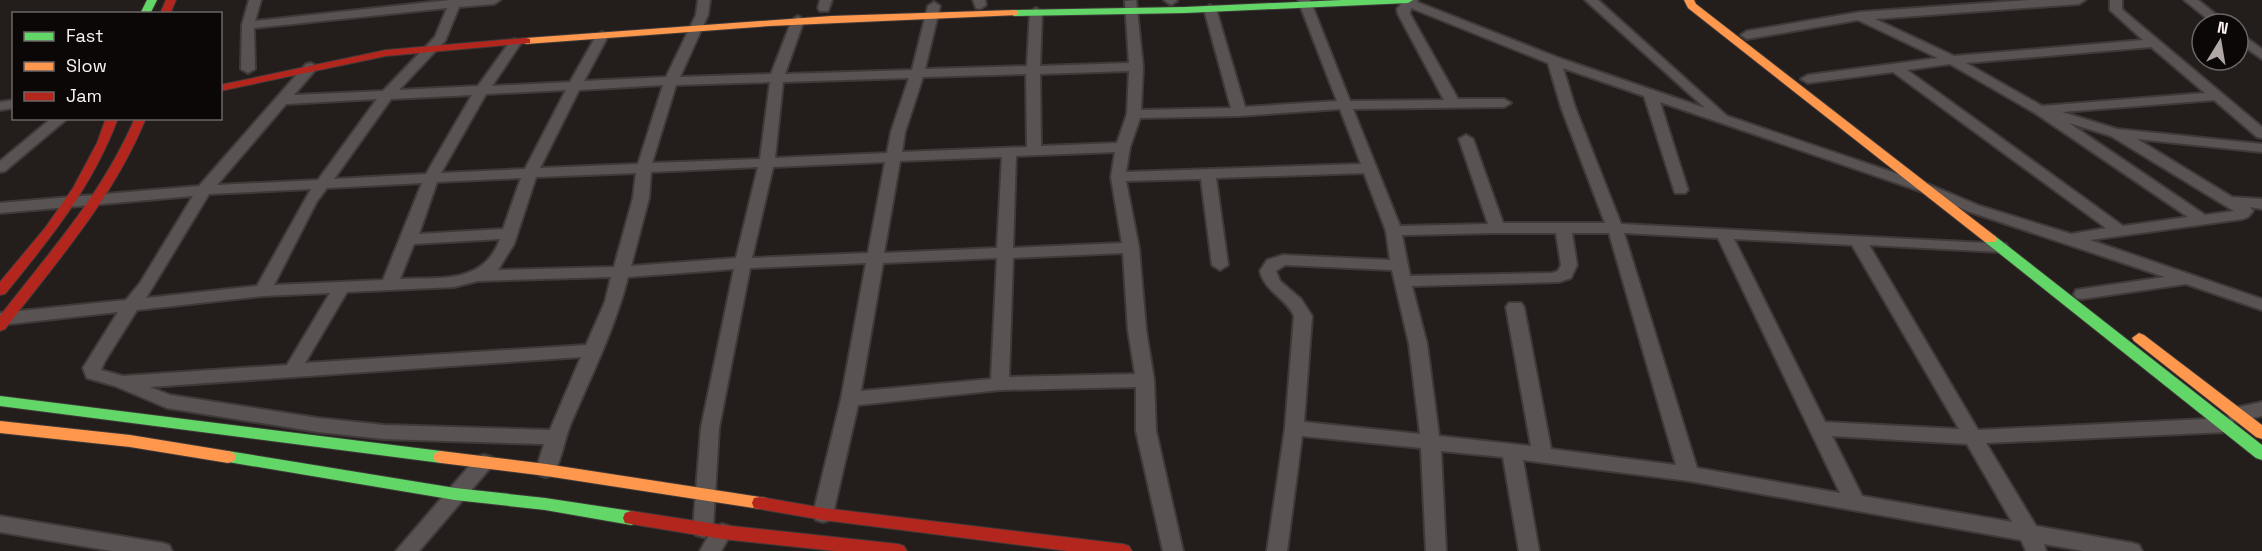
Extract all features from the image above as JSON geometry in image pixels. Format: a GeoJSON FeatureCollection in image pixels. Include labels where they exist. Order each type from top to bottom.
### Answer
{"type":"FeatureCollection","features":[{"type":"Feature","properties":{"kind":"street"},"geometry":{"type":"LineString","coordinates":[[248,69],[248,25],[255,0]]}},
{"type":"Feature","properties":{"kind":"street"},"geometry":{"type":"LineString","coordinates":[[248,25],[456,2],[494,0]]}},
{"type":"Feature","properties":{"kind":"street"},"geometry":{"type":"LineString","coordinates":[[222,88],[377,54],[602,36],[701,14],[798,20],[933,10],[980,2],[1132,6],[1171,0],[1209,4]]}},
{"type":"Feature","properties":{"kind":"street"},"geometry":{"type":"LineString","coordinates":[[1592,0],[1727,120]]}},
{"type":"Feature","properties":{"kind":"street"},"geometry":{"type":"LineString","coordinates":[[1689,0],[1692,6],[1723,31],[2000,247],[2232,420],[2262,433]]}},
{"type":"Feature","properties":{"kind":"street"},"geometry":{"type":"LineString","coordinates":[[1701,0],[1808,79],[2020,244]]}},
{"type":"Feature","properties":{"kind":"street"},"geometry":{"type":"LineString","coordinates":[[1747,35],[1860,16],[2079,0]]}},
{"type":"Feature","properties":{"kind":"street"},"geometry":{"type":"LineString","coordinates":[[2116,0],[2116,10],[2262,134]]}},
{"type":"Feature","properties":{"kind":"street"},"geometry":{"type":"LineString","coordinates":[[2190,0],[2206,12]]}},
{"type":"Feature","properties":{"kind":"street"},"geometry":{"type":"LineString","coordinates":[[1410,1],[1402,9],[1404,14],[1453,103]]}},
{"type":"Feature","properties":{"kind":"street"},"geometry":{"type":"LineString","coordinates":[[222,74],[368,44],[825,4],[933,10],[1036,12],[1132,6],[1410,1],[1554,61],[1924,188],[1975,209],[2258,302]]}},
{"type":"Feature","properties":{"kind":"street"},"geometry":{"type":"LineString","coordinates":[[263,291],[310,201],[388,94],[427,50],[441,38],[456,2]]}},
{"type":"Feature","properties":{"kind":"street"},"geometry":{"type":"LineString","coordinates":[[1305,2],[1394,231],[1400,273],[1418,344],[1431,442],[1436,551]]}},
{"type":"Feature","properties":{"kind":"street"},"geometry":{"type":"LineString","coordinates":[[1209,4],[1239,112]]}},
{"type":"Feature","properties":{"kind":"street"},"geometry":{"type":"LineString","coordinates":[[1132,6],[1136,67],[1134,114],[1123,147],[1118,177],[1131,248],[1137,330],[1145,380],[1146,431],[1173,551]]}},
{"type":"Feature","properties":{"kind":"street"},"geometry":{"type":"LineString","coordinates":[[823,514],[850,399],[898,132],[918,72],[933,10]]}},
{"type":"Feature","properties":{"kind":"street"},"geometry":{"type":"LineString","coordinates":[[1034,151],[1033,70],[1036,12]]}},
{"type":"Feature","properties":{"kind":"street"},"geometry":{"type":"LineString","coordinates":[[546,470],[556,437],[613,302],[641,198],[644,167],[671,81],[701,14]]}},
{"type":"Feature","properties":{"kind":"street"},"geometry":{"type":"LineString","coordinates":[[1860,16],[1952,60],[2040,111],[2200,218]]}},
{"type":"Feature","properties":{"kind":"street"},"geometry":{"type":"LineString","coordinates":[[710,551],[712,531],[706,494],[710,428],[742,263],[767,162],[777,77],[798,20]]}},
{"type":"Feature","properties":{"kind":"street"},"geometry":{"type":"LineString","coordinates":[[477,276],[493,267],[502,254],[530,172],[602,36]]}},
{"type":"Feature","properties":{"kind":"street"},"geometry":{"type":"LineString","coordinates":[[389,285],[409,239],[431,178],[482,90],[515,43]]}},
{"type":"Feature","properties":{"kind":"street"},"geometry":{"type":"LineString","coordinates":[[1808,79],[1952,60],[2153,43]]}},
{"type":"Feature","properties":{"kind":"street"},"geometry":{"type":"LineString","coordinates":[[2250,46],[2262,55]]}},
{"type":"Feature","properties":{"kind":"street"},"geometry":{"type":"LineString","coordinates":[[1554,61],[1568,107],[1615,228],[1689,474]]}},
{"type":"Feature","properties":{"kind":"street"},"geometry":{"type":"LineString","coordinates":[[311,67],[204,190],[147,286],[132,304],[92,368],[93,374],[121,382],[167,401],[318,425],[384,432],[556,437]]}},
{"type":"Feature","properties":{"kind":"street"},"geometry":{"type":"LineString","coordinates":[[283,100],[671,81],[1136,67]]}},
{"type":"Feature","properties":{"kind":"street"},"geometry":{"type":"LineString","coordinates":[[1895,67],[2120,231]]}},
{"type":"Feature","properties":{"kind":"street"},"geometry":{"type":"LineString","coordinates":[[1650,93],[1680,190]]}},
{"type":"Feature","properties":{"kind":"street"},"geometry":{"type":"LineString","coordinates":[[2040,111],[2219,96]]}},
{"type":"Feature","properties":{"kind":"street"},"geometry":{"type":"LineString","coordinates":[[1134,114],[1239,112],[1345,105],[1504,103]]}},
{"type":"Feature","properties":{"kind":"street"},"geometry":{"type":"LineString","coordinates":[[2040,111],[2116,133],[2262,148]]}},
{"type":"Feature","properties":{"kind":"street"},"geometry":{"type":"LineString","coordinates":[[0,168],[59,120]]}},
{"type":"Feature","properties":{"kind":"street"},"geometry":{"type":"LineString","coordinates":[[0,291],[71,203],[101,150],[111,120]]}},
{"type":"Feature","properties":{"kind":"street"},"geometry":{"type":"LineString","coordinates":[[2,321],[98,201],[136,136],[140,120]]}},
{"type":"Feature","properties":{"kind":"street"},"geometry":{"type":"LineString","coordinates":[[2071,239],[2200,218],[2243,214],[2245,211],[2116,133]]}},
{"type":"Feature","properties":{"kind":"street"},"geometry":{"type":"LineString","coordinates":[[1466,139],[1497,228]]}},
{"type":"Feature","properties":{"kind":"street"},"geometry":{"type":"LineString","coordinates":[[0,208],[204,190],[530,172],[1123,147]]}},
{"type":"Feature","properties":{"kind":"street"},"geometry":{"type":"LineString","coordinates":[[1000,384],[1007,252],[1009,153]]}},
{"type":"Feature","properties":{"kind":"street"},"geometry":{"type":"LineString","coordinates":[[1118,177],[1371,168]]}},
{"type":"Feature","properties":{"kind":"street"},"geometry":{"type":"LineString","coordinates":[[1208,175],[1220,265]]}},
{"type":"Feature","properties":{"kind":"street"},"geometry":{"type":"LineString","coordinates":[[2229,200],[2262,204]]}},
{"type":"Feature","properties":{"kind":"street"},"geometry":{"type":"LineString","coordinates":[[1277,551],[1294,428],[1303,316],[1297,304],[1273,287],[1268,271],[1273,264],[1283,260],[1400,273],[1553,278],[1565,274],[1569,265],[1563,227]]}},
{"type":"Feature","properties":{"kind":"street"},"geometry":{"type":"LineString","coordinates":[[1394,231],[1615,228],[2000,247]]}},
{"type":"Feature","properties":{"kind":"street"},"geometry":{"type":"LineString","coordinates":[[1723,232],[1855,502]]}},
{"type":"Feature","properties":{"kind":"street"},"geometry":{"type":"LineString","coordinates":[[409,239],[508,234]]}},
{"type":"Feature","properties":{"kind":"street"},"geometry":{"type":"LineString","coordinates":[[1857,239],[2033,542]]}},
{"type":"Feature","properties":{"kind":"street"},"geometry":{"type":"LineString","coordinates":[[2,321],[132,304],[263,291],[454,282],[477,276],[621,273],[742,263],[1131,248]]}},
{"type":"Feature","properties":{"kind":"street"},"geometry":{"type":"LineString","coordinates":[[2078,290],[2186,279]]}},
{"type":"Feature","properties":{"kind":"street"},"geometry":{"type":"LineString","coordinates":[[292,371],[342,287]]}},
{"type":"Feature","properties":{"kind":"street"},"geometry":{"type":"LineString","coordinates":[[2078,290],[2101,308]]}},
{"type":"Feature","properties":{"kind":"street"},"geometry":{"type":"LineString","coordinates":[[1515,306],[1542,454]]}},
{"type":"Feature","properties":{"kind":"street"},"geometry":{"type":"LineString","coordinates":[[2130,330],[2232,420],[2262,453]]}},
{"type":"Feature","properties":{"kind":"street"},"geometry":{"type":"LineString","coordinates":[[121,382],[594,350]]}},
{"type":"Feature","properties":{"kind":"street"},"geometry":{"type":"LineString","coordinates":[[850,399],[1000,384],[1145,380]]}},
{"type":"Feature","properties":{"kind":"street"},"geometry":{"type":"LineString","coordinates":[[0,401],[546,470],[823,514],[1123,551]]}},
{"type":"Feature","properties":{"kind":"street"},"geometry":{"type":"LineString","coordinates":[[1818,428],[1972,437],[2232,420],[2262,409]]}},
{"type":"Feature","properties":{"kind":"street"},"geometry":{"type":"LineString","coordinates":[[0,427],[130,441],[455,494],[545,504],[712,531],[898,551]]}},
{"type":"Feature","properties":{"kind":"street"},"geometry":{"type":"LineString","coordinates":[[1294,428],[1542,454],[1689,474],[1855,502],[2033,542],[2132,551]]}},
{"type":"Feature","properties":{"kind":"street"},"geometry":{"type":"LineString","coordinates":[[1512,451],[1529,551]]}},
{"type":"Feature","properties":{"kind":"street"},"geometry":{"type":"LineString","coordinates":[[406,551],[484,462]]}},
{"type":"Feature","properties":{"kind":"street"},"geometry":{"type":"LineString","coordinates":[[0,524],[162,551]]}},
{"type":"Feature","properties":{"kind":"traffic: fast"},"geometry":{"type":"LineString","coordinates":[[146,12],[152,0]]}},
{"type":"Feature","properties":{"kind":"traffic: fast"},"geometry":{"type":"LineString","coordinates":[[1014,13],[1185,10],[1408,0]]}},
{"type":"Feature","properties":{"kind":"traffic: fast"},"geometry":{"type":"LineString","coordinates":[[1990,239],[2262,454]]}},
{"type":"Feature","properties":{"kind":"traffic: fast"},"geometry":{"type":"LineString","coordinates":[[0,401],[441,457]]}},
{"type":"Feature","properties":{"kind":"traffic: fast"},"geometry":{"type":"LineString","coordinates":[[228,457],[455,494],[545,504],[631,518]]}},
{"type":"Feature","properties":{"kind":"traffic: slow"},"geometry":{"type":"LineString","coordinates":[[1689,0],[1692,6],[1990,239]]}},
{"type":"Feature","properties":{"kind":"traffic: slow"},"geometry":{"type":"LineString","coordinates":[[526,41],[831,19],[1014,13]]}},
{"type":"Feature","properties":{"kind":"traffic: slow"},"geometry":{"type":"LineString","coordinates":[[2139,338],[2262,433]]}},
{"type":"Feature","properties":{"kind":"traffic: slow"},"geometry":{"type":"LineString","coordinates":[[0,427],[130,441],[228,457]]}},
{"type":"Feature","properties":{"kind":"traffic: slow"},"geometry":{"type":"LineString","coordinates":[[441,457],[546,470],[760,503]]}},
{"type":"Feature","properties":{"kind":"traffic: jam"},"geometry":{"type":"LineString","coordinates":[[166,12],[171,0]]}},
{"type":"Feature","properties":{"kind":"traffic: jam"},"geometry":{"type":"LineString","coordinates":[[222,88],[386,53],[526,41]]}},
{"type":"Feature","properties":{"kind":"traffic: jam"},"geometry":{"type":"LineString","coordinates":[[0,291],[65,210],[92,166],[111,120]]}},
{"type":"Feature","properties":{"kind":"traffic: jam"},"geometry":{"type":"LineString","coordinates":[[0,326],[97,201],[129,147],[140,120]]}},
{"type":"Feature","properties":{"kind":"traffic: jam"},"geometry":{"type":"LineString","coordinates":[[760,503],[823,514],[1123,551]]}},
{"type":"Feature","properties":{"kind":"traffic: jam"},"geometry":{"type":"LineString","coordinates":[[631,518],[722,532],[898,551]]}}]}
